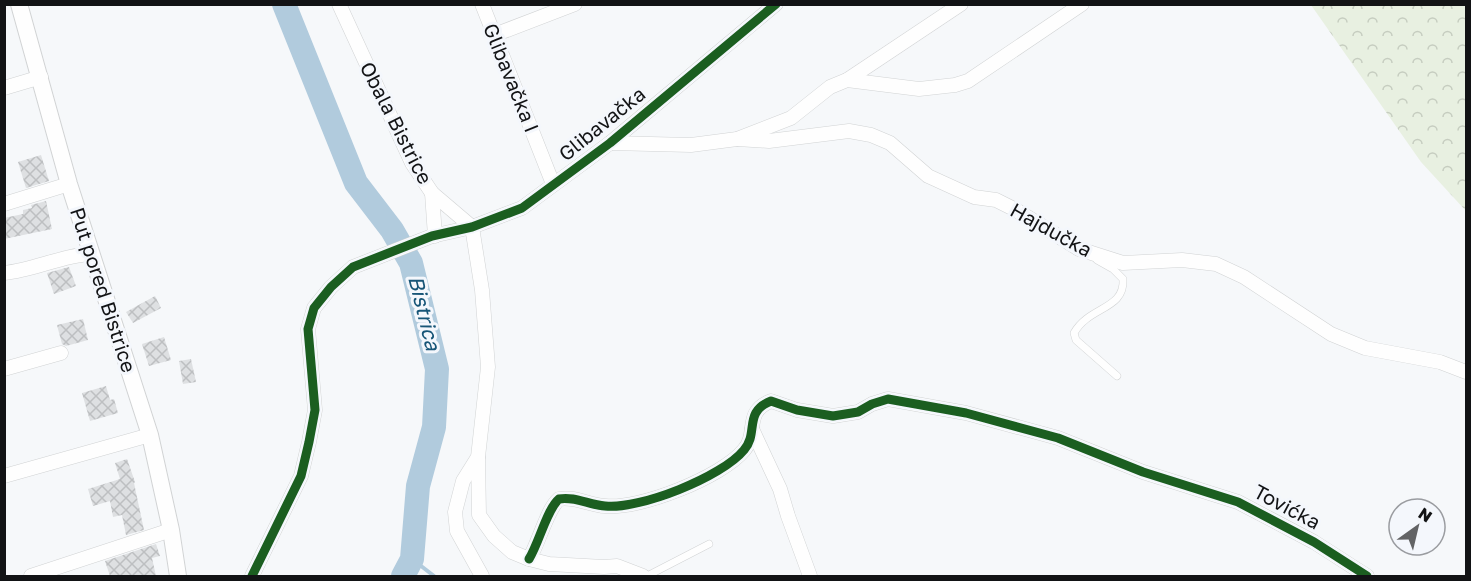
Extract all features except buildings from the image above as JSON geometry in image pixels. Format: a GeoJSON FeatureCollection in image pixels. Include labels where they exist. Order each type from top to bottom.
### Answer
{"type":"FeatureCollection","features":[{"type":"Feature","properties":{"kind":"street","name":"Put pored Bistrice"},"geometry":{"type":"LineString","coordinates":[[20,4],[69,184],[150,435],[171,530],[178,576]]}},
{"type":"Feature","properties":{"kind":"street","name":"Obala Bistrice"},"geometry":{"type":"LineString","coordinates":[[339,4],[412,163],[432,193],[472,227]]}},
{"type":"Feature","properties":{"kind":"street","name":"Glibavačka I"},"geometry":{"type":"LineString","coordinates":[[482,4],[553,184]]}},
{"type":"Feature","properties":{"kind":"street"},"geometry":{"type":"LineString","coordinates":[[494,35],[575,4]]}},
{"type":"Feature","properties":{"kind":"street"},"geometry":{"type":"LineString","coordinates":[[610,143],[691,145],[737,139],[791,118],[830,87],[847,80],[961,4]]}},
{"type":"Feature","properties":{"kind":"street"},"geometry":{"type":"LineString","coordinates":[[847,80],[919,89],[955,85],[968,81],[1082,4]]}},
{"type":"Feature","properties":{"kind":"street","name":"Glibavačka"},"geometry":{"type":"LineString","coordinates":[[252,576],[301,476],[315,410],[308,329],[314,308],[331,287],[353,267],[434,236],[472,227],[522,208],[610,143],[770,6]]}},
{"type":"Feature","properties":{"kind":"street"},"geometry":{"type":"LineString","coordinates":[[4,88],[40,77]]}},
{"type":"Feature","properties":{"kind":"street","name":"Hajdučka"},"geometry":{"type":"LineString","coordinates":[[737,139],[769,141],[849,131],[871,135],[890,142],[928,176],[974,197],[996,200],[1079,249],[1123,263],[1182,260],[1216,264],[1244,277],[1331,333],[1365,348],[1440,362],[1467,372]]}},
{"type":"Feature","properties":{"kind":"street"},"geometry":{"type":"LineString","coordinates":[[4,204],[69,184]]}},
{"type":"Feature","properties":{"kind":"street"},"geometry":{"type":"LineString","coordinates":[[432,193],[434,236]]}},
{"type":"Feature","properties":{"kind":"street"},"geometry":{"type":"LineString","coordinates":[[472,227],[482,290],[488,367],[478,457],[478,514],[494,536],[512,552],[529,559],[603,572],[617,566],[645,576]]}},
{"type":"Feature","properties":{"kind":"street"},"geometry":{"type":"LineString","coordinates":[[4,273],[26,271],[74,254],[92,254]]}},
{"type":"Feature","properties":{"kind":"street"},"geometry":{"type":"LineString","coordinates":[[4,369],[61,353]]}},
{"type":"Feature","properties":{"kind":"street","name":"Tovićka"},"geometry":{"type":"LineString","coordinates":[[529,559],[537,545],[551,508],[559,499],[576,500],[606,507],[631,504],[667,494],[716,473],[745,450],[751,438],[752,419],[763,404],[771,401],[796,410],[833,416],[858,412],[888,399],[966,413],[1058,438],[1183,486],[1238,502],[1314,542],[1367,576]]}},
{"type":"Feature","properties":{"kind":"street"},"geometry":{"type":"LineString","coordinates":[[752,429],[780,489],[810,576]]}},
{"type":"Feature","properties":{"kind":"street"},"geometry":{"type":"LineString","coordinates":[[4,476],[150,435]]}},
{"type":"Feature","properties":{"kind":"street"},"geometry":{"type":"LineString","coordinates":[[478,457],[463,481],[455,512],[457,531],[482,576]]}},
{"type":"Feature","properties":{"kind":"street"},"geometry":{"type":"LineString","coordinates":[[31,576],[171,530]]}},
{"type":"Feature","properties":{"kind":"lane"},"geometry":{"type":"LineString","coordinates":[[1079,249],[1113,269],[1123,279],[1124,288],[1119,298],[1086,318],[1074,333],[1076,340],[1117,376]]}},
{"type":"Feature","properties":{"kind":"lane"},"geometry":{"type":"LineString","coordinates":[[645,576],[709,544]]}},
{"type":"Feature","properties":{"kind":"green space"},"geometry":{"type":"Polygon","coordinates":[[[1311,5],[1466,5],[1466,211],[1421,162],[1311,5]]]}},
{"type":"Feature","properties":{"kind":"waterway","name":"Bistrica"},"geometry":{"type":"LineString","coordinates":[[284,4],[356,183],[392,230],[411,263],[437,369],[434,427],[418,486],[412,559],[403,576]]}},
{"type":"Feature","properties":{"kind":"waterway"},"geometry":{"type":"LineString","coordinates":[[412,559],[434,576]]}},
{"type":"Feature","properties":{"kind":"cycle path"},"geometry":{"type":"LineString","coordinates":[[252,576],[301,476],[315,410],[308,329],[314,308],[331,287],[353,267],[432,236],[472,227],[522,208],[610,143],[776,4]]}},
{"type":"Feature","properties":{"kind":"cycle path"},"geometry":{"type":"LineString","coordinates":[[529,559],[551,510],[559,499],[620,506],[658,497],[699,481],[718,471],[744,450],[751,437],[757,411],[771,401],[797,410],[833,416],[858,412],[888,399],[966,413],[1058,438],[1143,472],[1238,502],[1314,542],[1367,576]]}}]}
